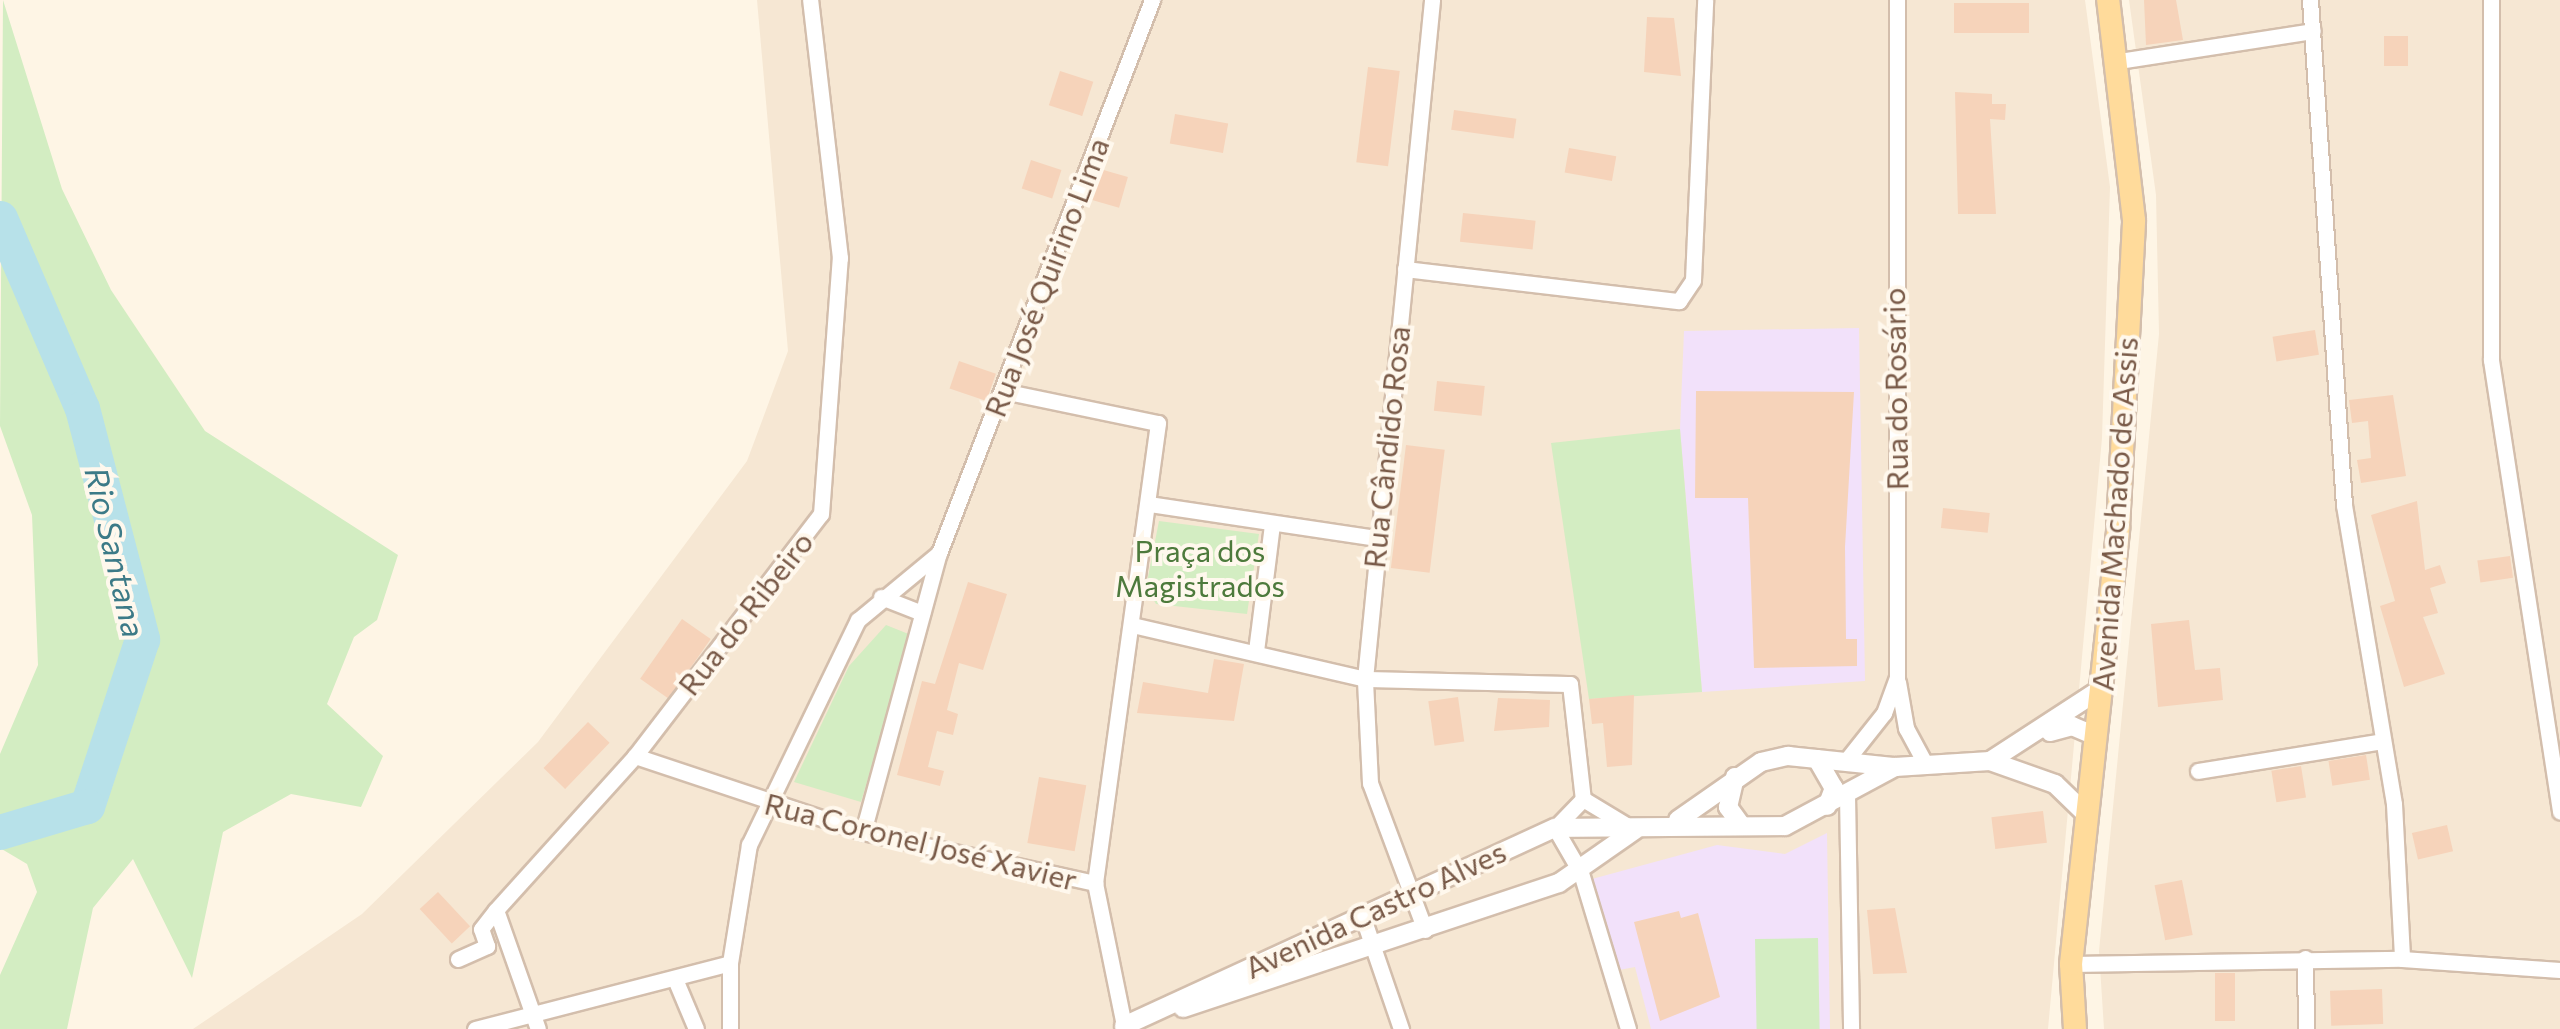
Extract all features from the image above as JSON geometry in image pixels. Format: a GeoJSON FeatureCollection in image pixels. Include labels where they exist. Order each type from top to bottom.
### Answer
{"type":"FeatureCollection","features":[{"type":"Feature","properties":{"kind":"main road","name":"Avenida Machado de Assis"},"geometry":{"type":"LineString","coordinates":[[2075,1029],[2071,964],[2101,689],[2134,220],[2119,62],[2108,0]]}},
{"type":"Feature","properties":{"kind":"street","name":"Rua do Ribeiro"},"geometry":{"type":"LineString","coordinates":[[458,959],[486,946],[481,929],[635,756],[822,514],[840,258],[810,0]]}},
{"type":"Feature","properties":{"kind":"street","name":"Rua José Quirino Lima"},"geometry":{"type":"LineString","coordinates":[[864,832],[939,553],[1152,0]]}},
{"type":"Feature","properties":{"kind":"street","name":"Rua Cândido Rosa"},"geometry":{"type":"LineString","coordinates":[[1425,930],[1370,783],[1365,679],[1432,0]]}},
{"type":"Feature","properties":{"kind":"street"},"geometry":{"type":"LineString","coordinates":[[1405,269],[1679,300],[1694,280],[1705,0]]}},
{"type":"Feature","properties":{"kind":"street","name":"Rua do Rosário"},"geometry":{"type":"LineString","coordinates":[[1845,762],[1884,713],[1897,678],[1896,0]]}},
{"type":"Feature","properties":{"kind":"street"},"geometry":{"type":"LineString","coordinates":[[2310,0],[2344,505],[2383,740],[2402,959]]}},
{"type":"Feature","properties":{"kind":"street"},"geometry":{"type":"LineString","coordinates":[[2491,0],[2491,360],[2560,812]]}},
{"type":"Feature","properties":{"kind":"street"},"geometry":{"type":"LineString","coordinates":[[2119,62],[2314,32]]}},
{"type":"Feature","properties":{"kind":"street"},"geometry":{"type":"LineString","coordinates":[[1003,391],[1158,423],[1094,883],[1119,1028]]}},
{"type":"Feature","properties":{"kind":"street"},"geometry":{"type":"LineString","coordinates":[[1149,504],[1376,538]]}},
{"type":"Feature","properties":{"kind":"street"},"geometry":{"type":"LineString","coordinates":[[1256,651],[1272,524]]}},
{"type":"Feature","properties":{"kind":"street"},"geometry":{"type":"LineString","coordinates":[[730,1029],[730,963],[749,845],[858,620],[881,597],[939,553]]}},
{"type":"Feature","properties":{"kind":"street"},"geometry":{"type":"LineString","coordinates":[[881,597],[922,613]]}},
{"type":"Feature","properties":{"kind":"street"},"geometry":{"type":"LineString","coordinates":[[1132,625],[1365,679],[1570,684],[1583,799]]}},
{"type":"Feature","properties":{"kind":"street"},"geometry":{"type":"LineString","coordinates":[[1897,678],[1906,728],[1926,766]]}},
{"type":"Feature","properties":{"kind":"street"},"geometry":{"type":"LineString","coordinates":[[1990,761],[2036,736],[2101,689]]}},
{"type":"Feature","properties":{"kind":"street"},"geometry":{"type":"LineString","coordinates":[[2036,736],[2072,726],[2096,736]]}},
{"type":"Feature","properties":{"kind":"street"},"geometry":{"type":"LineString","coordinates":[[2198,771],[2383,740]]}},
{"type":"Feature","properties":{"kind":"street","name":"Rua Coronel José Xavier"},"geometry":{"type":"LineString","coordinates":[[635,756],[767,805],[864,832],[1094,883]]}},
{"type":"Feature","properties":{"kind":"street"},"geometry":{"type":"LineString","coordinates":[[1817,759],[1834,788],[1827,806]]}},
{"type":"Feature","properties":{"kind":"street","name":"Avenida Castro Alves"},"geometry":{"type":"LineString","coordinates":[[1678,820],[1761,762],[1817,759],[1895,767],[1990,761]]}},
{"type":"Feature","properties":{"kind":"street"},"geometry":{"type":"LineString","coordinates":[[1990,761],[2055,784],[2088,816]]}},
{"type":"Feature","properties":{"kind":"street","name":"Avenida Castro Alves"},"geometry":{"type":"LineString","coordinates":[[1119,1028],[1408,889],[1555,828],[1635,830],[1678,820],[1785,826],[1895,767]]}},
{"type":"Feature","properties":{"kind":"street"},"geometry":{"type":"LineString","coordinates":[[1735,777],[1728,807],[1741,825]]}},
{"type":"Feature","properties":{"kind":"street"},"geometry":{"type":"LineString","coordinates":[[2055,784],[2091,780]]}},
{"type":"Feature","properties":{"kind":"street"},"geometry":{"type":"LineString","coordinates":[[1847,794],[1851,1029]]}},
{"type":"Feature","properties":{"kind":"street"},"geometry":{"type":"LineString","coordinates":[[1583,799],[1555,828],[1582,873],[1628,1029]]}},
{"type":"Feature","properties":{"kind":"street"},"geometry":{"type":"LineString","coordinates":[[1583,799],[1635,830]]}},
{"type":"Feature","properties":{"kind":"street","name":"Avenida Castro Alves"},"geometry":{"type":"LineString","coordinates":[[1119,1028],[1374,948],[1582,873],[1635,830]]}},
{"type":"Feature","properties":{"kind":"street"},"geometry":{"type":"LineString","coordinates":[[496,910],[538,1029]]}},
{"type":"Feature","properties":{"kind":"street"},"geometry":{"type":"LineString","coordinates":[[1360,912],[1401,1029]]}},
{"type":"Feature","properties":{"kind":"street"},"geometry":{"type":"LineString","coordinates":[[2305,958],[2306,1029]]}},
{"type":"Feature","properties":{"kind":"street"},"geometry":{"type":"LineString","coordinates":[[2071,964],[2402,959],[2560,970]]}},
{"type":"Feature","properties":{"kind":"street"},"geometry":{"type":"LineString","coordinates":[[475,1029],[730,963]]}},
{"type":"Feature","properties":{"kind":"street"},"geometry":{"type":"LineString","coordinates":[[675,979],[696,1029]]}},
{"type":"Feature","properties":{"kind":"shaded area"},"geometry":{"type":"Polygon","coordinates":[[[757,0],[2085,0],[2110,187],[2102,438],[2048,1029],[193,1029],[362,914],[538,742],[747,461],[788,351],[757,0]]]}},
{"type":"Feature","properties":{"kind":"shaded area"},"geometry":{"type":"Polygon","coordinates":[[[2129,0],[2560,0],[2560,1029],[2104,1029],[2099,951],[2159,334],[2156,195],[2129,0]]]}},
{"type":"Feature","properties":{"kind":"shaded area"},"geometry":{"type":"Polygon","coordinates":[[[1859,328],[1865,681],[1702,692],[1680,429],[1684,331],[1859,328]]]}},
{"type":"Feature","properties":{"kind":"shaded area"},"geometry":{"type":"Polygon","coordinates":[[[1827,833],[1830,1029],[1651,1029],[1635,967],[1619,970],[1592,879],[1717,845],[1785,854],[1827,833]]]}},
{"type":"Feature","properties":{"kind":"green space"},"geometry":{"type":"Polygon","coordinates":[[[3,0],[62,189],[111,290],[205,431],[398,555],[377,620],[354,637],[327,704],[383,756],[361,807],[291,794],[223,832],[192,978],[133,859],[93,908],[67,1029],[0,1029],[0,975],[37,892],[27,864],[0,848],[0,754],[38,665],[32,515],[0,426],[3,0]]]}},
{"type":"Feature","properties":{"kind":"green space"},"geometry":{"type":"Polygon","coordinates":[[[1680,429],[1702,692],[1589,699],[1551,443],[1680,429]]]}},
{"type":"Feature","properties":{"kind":"green space","name":"Praça dos Magistrados"},"geometry":{"type":"Polygon","coordinates":[[[1159,521],[1259,534],[1247,614],[1156,604],[1146,587],[1159,521]]]}},
{"type":"Feature","properties":{"kind":"green space"},"geometry":{"type":"Polygon","coordinates":[[[886,625],[911,635],[861,802],[794,782],[849,666],[886,625]]]}},
{"type":"Feature","properties":{"kind":"green space"},"geometry":{"type":"Polygon","coordinates":[[[1818,938],[1820,1029],[1757,1029],[1755,939],[1818,938]]]}},
{"type":"Feature","properties":{"kind":"building"},"geometry":{"type":"Polygon","coordinates":[[[2144,0],[2176,0],[2183,40],[2146,45],[2144,0]]]}},
{"type":"Feature","properties":{"kind":"building"},"geometry":{"type":"Polygon","coordinates":[[[1954,3],[2029,3],[2029,33],[1954,33],[1954,3]]]}},
{"type":"Feature","properties":{"kind":"building"},"geometry":{"type":"Polygon","coordinates":[[[1647,17],[1674,18],[1681,76],[1644,72],[1647,17]]]}},
{"type":"Feature","properties":{"kind":"building"},"geometry":{"type":"Polygon","coordinates":[[[2384,36],[2408,36],[2408,66],[2384,66],[2384,36]]]}},
{"type":"Feature","properties":{"kind":"building"},"geometry":{"type":"Polygon","coordinates":[[[1368,67],[1400,71],[1388,166],[1356,162],[1368,67]]]}},
{"type":"Feature","properties":{"kind":"building"},"geometry":{"type":"Polygon","coordinates":[[[1060,71],[1093,82],[1082,116],[1049,105],[1060,71]]]}},
{"type":"Feature","properties":{"kind":"building"},"geometry":{"type":"Polygon","coordinates":[[[1955,92],[1992,94],[1992,104],[2006,104],[2005,120],[1990,119],[1996,214],[1958,214],[1955,92]]]}},
{"type":"Feature","properties":{"kind":"building"},"geometry":{"type":"Polygon","coordinates":[[[1454,110],[1516,119],[1514,139],[1451,130],[1454,110]]]}},
{"type":"Feature","properties":{"kind":"building"},"geometry":{"type":"Polygon","coordinates":[[[1175,114],[1228,123],[1223,153],[1170,144],[1175,114]]]}},
{"type":"Feature","properties":{"kind":"building"},"geometry":{"type":"Polygon","coordinates":[[[1569,148],[1616,156],[1612,181],[1565,173],[1569,148]]]}},
{"type":"Feature","properties":{"kind":"building"},"geometry":{"type":"Polygon","coordinates":[[[1031,160],[1061,170],[1052,198],[1022,189],[1031,160]]]}},
{"type":"Feature","properties":{"kind":"building"},"geometry":{"type":"Polygon","coordinates":[[[1100,169],[1128,177],[1119,208],[1091,200],[1100,169]]]}},
{"type":"Feature","properties":{"kind":"building"},"geometry":{"type":"Polygon","coordinates":[[[1463,213],[1536,221],[1533,249],[1460,242],[1463,213]]]}},
{"type":"Feature","properties":{"kind":"building"},"geometry":{"type":"Polygon","coordinates":[[[2315,330],[2319,355],[2276,361],[2273,337],[2315,330]]]}},
{"type":"Feature","properties":{"kind":"building"},"geometry":{"type":"Polygon","coordinates":[[[959,361],[996,374],[986,401],[950,388],[959,361]]]}},
{"type":"Feature","properties":{"kind":"building"},"geometry":{"type":"Polygon","coordinates":[[[1437,381],[1485,386],[1482,416],[1434,411],[1437,381]]]}},
{"type":"Feature","properties":{"kind":"building"},"geometry":{"type":"Polygon","coordinates":[[[1696,391],[1854,392],[1845,547],[1846,639],[1857,639],[1857,666],[1754,668],[1748,498],[1695,498],[1696,391]]]}},
{"type":"Feature","properties":{"kind":"building"},"geometry":{"type":"Polygon","coordinates":[[[2393,395],[2406,476],[2361,483],[2357,460],[2371,458],[2368,421],[2352,423],[2349,400],[2393,395]]]}},
{"type":"Feature","properties":{"kind":"building"},"geometry":{"type":"Polygon","coordinates":[[[1406,445],[1445,450],[1430,573],[1391,568],[1406,445]]]}},
{"type":"Feature","properties":{"kind":"building"},"geometry":{"type":"Polygon","coordinates":[[[2417,501],[2425,570],[2440,565],[2446,583],[2430,588],[2438,613],[2423,617],[2445,674],[2404,687],[2380,606],[2395,601],[2371,515],[2417,501]]]}},
{"type":"Feature","properties":{"kind":"building"},"geometry":{"type":"Polygon","coordinates":[[[1943,508],[1990,513],[1988,533],[1941,528],[1943,508]]]}},
{"type":"Feature","properties":{"kind":"building"},"geometry":{"type":"Polygon","coordinates":[[[2510,556],[2513,578],[2480,582],[2477,561],[2510,556]]]}},
{"type":"Feature","properties":{"kind":"building"},"geometry":{"type":"Polygon","coordinates":[[[968,582],[1007,594],[983,670],[959,663],[947,710],[958,714],[953,735],[937,731],[928,767],[944,771],[940,786],[897,775],[922,681],[935,684],[968,582]]]}},
{"type":"Feature","properties":{"kind":"building"},"geometry":{"type":"Polygon","coordinates":[[[682,619],[711,639],[669,699],[640,679],[682,619]]]}},
{"type":"Feature","properties":{"kind":"building"},"geometry":{"type":"Polygon","coordinates":[[[2189,620],[2195,670],[2220,668],[2223,700],[2158,707],[2151,624],[2189,620]]]}},
{"type":"Feature","properties":{"kind":"building"},"geometry":{"type":"Polygon","coordinates":[[[1214,659],[1244,664],[1234,721],[1137,713],[1143,682],[1208,693],[1214,659]]]}},
{"type":"Feature","properties":{"kind":"building"},"geometry":{"type":"Polygon","coordinates":[[[1634,695],[1632,765],[1607,767],[1603,723],[1592,724],[1589,699],[1634,695]]]}},
{"type":"Feature","properties":{"kind":"building"},"geometry":{"type":"Polygon","coordinates":[[[1458,697],[1464,742],[1435,746],[1428,701],[1458,697]]]}},
{"type":"Feature","properties":{"kind":"building"},"geometry":{"type":"Polygon","coordinates":[[[1498,698],[1550,700],[1549,727],[1494,731],[1498,698]]]}},
{"type":"Feature","properties":{"kind":"building"},"geometry":{"type":"Polygon","coordinates":[[[588,722],[610,743],[565,789],[544,768],[588,722]]]}},
{"type":"Feature","properties":{"kind":"building"},"geometry":{"type":"Polygon","coordinates":[[[2366,755],[2370,780],[2332,786],[2328,761],[2366,755]]]}},
{"type":"Feature","properties":{"kind":"building"},"geometry":{"type":"Polygon","coordinates":[[[2301,766],[2306,798],[2276,802],[2271,771],[2301,766]]]}},
{"type":"Feature","properties":{"kind":"building"},"geometry":{"type":"Polygon","coordinates":[[[1039,777],[1086,785],[1075,851],[1027,843],[1039,777]]]}},
{"type":"Feature","properties":{"kind":"building"},"geometry":{"type":"Polygon","coordinates":[[[2043,811],[2047,843],[1995,849],[1991,817],[2043,811]]]}},
{"type":"Feature","properties":{"kind":"building"},"geometry":{"type":"Polygon","coordinates":[[[2447,825],[2453,851],[2418,859],[2412,833],[2447,825]]]}},
{"type":"Feature","properties":{"kind":"building"},"geometry":{"type":"Polygon","coordinates":[[[2182,880],[2193,935],[2165,940],[2155,885],[2182,880]]]}},
{"type":"Feature","properties":{"kind":"building"},"geometry":{"type":"Polygon","coordinates":[[[438,892],[470,926],[452,943],[420,909],[438,892]]]}},
{"type":"Feature","properties":{"kind":"building"},"geometry":{"type":"Polygon","coordinates":[[[1895,908],[1907,973],[1873,974],[1867,910],[1895,908]]]}},
{"type":"Feature","properties":{"kind":"building"},"geometry":{"type":"Polygon","coordinates":[[[1679,911],[1681,918],[1698,913],[1720,997],[1660,1021],[1634,922],[1679,911]]]}},
{"type":"Feature","properties":{"kind":"building"},"geometry":{"type":"Polygon","coordinates":[[[2215,973],[2235,973],[2235,1021],[2215,1021],[2215,973]]]}},
{"type":"Feature","properties":{"kind":"building"},"geometry":{"type":"Polygon","coordinates":[[[2382,989],[2383,1024],[2331,1026],[2330,991],[2382,989]]]}},
{"type":"Feature","properties":{"kind":"waterway","name":"Rio Santana"},"geometry":{"type":"LineString","coordinates":[[0,218],[82,408],[142,639],[87,806],[0,832]]}}]}
